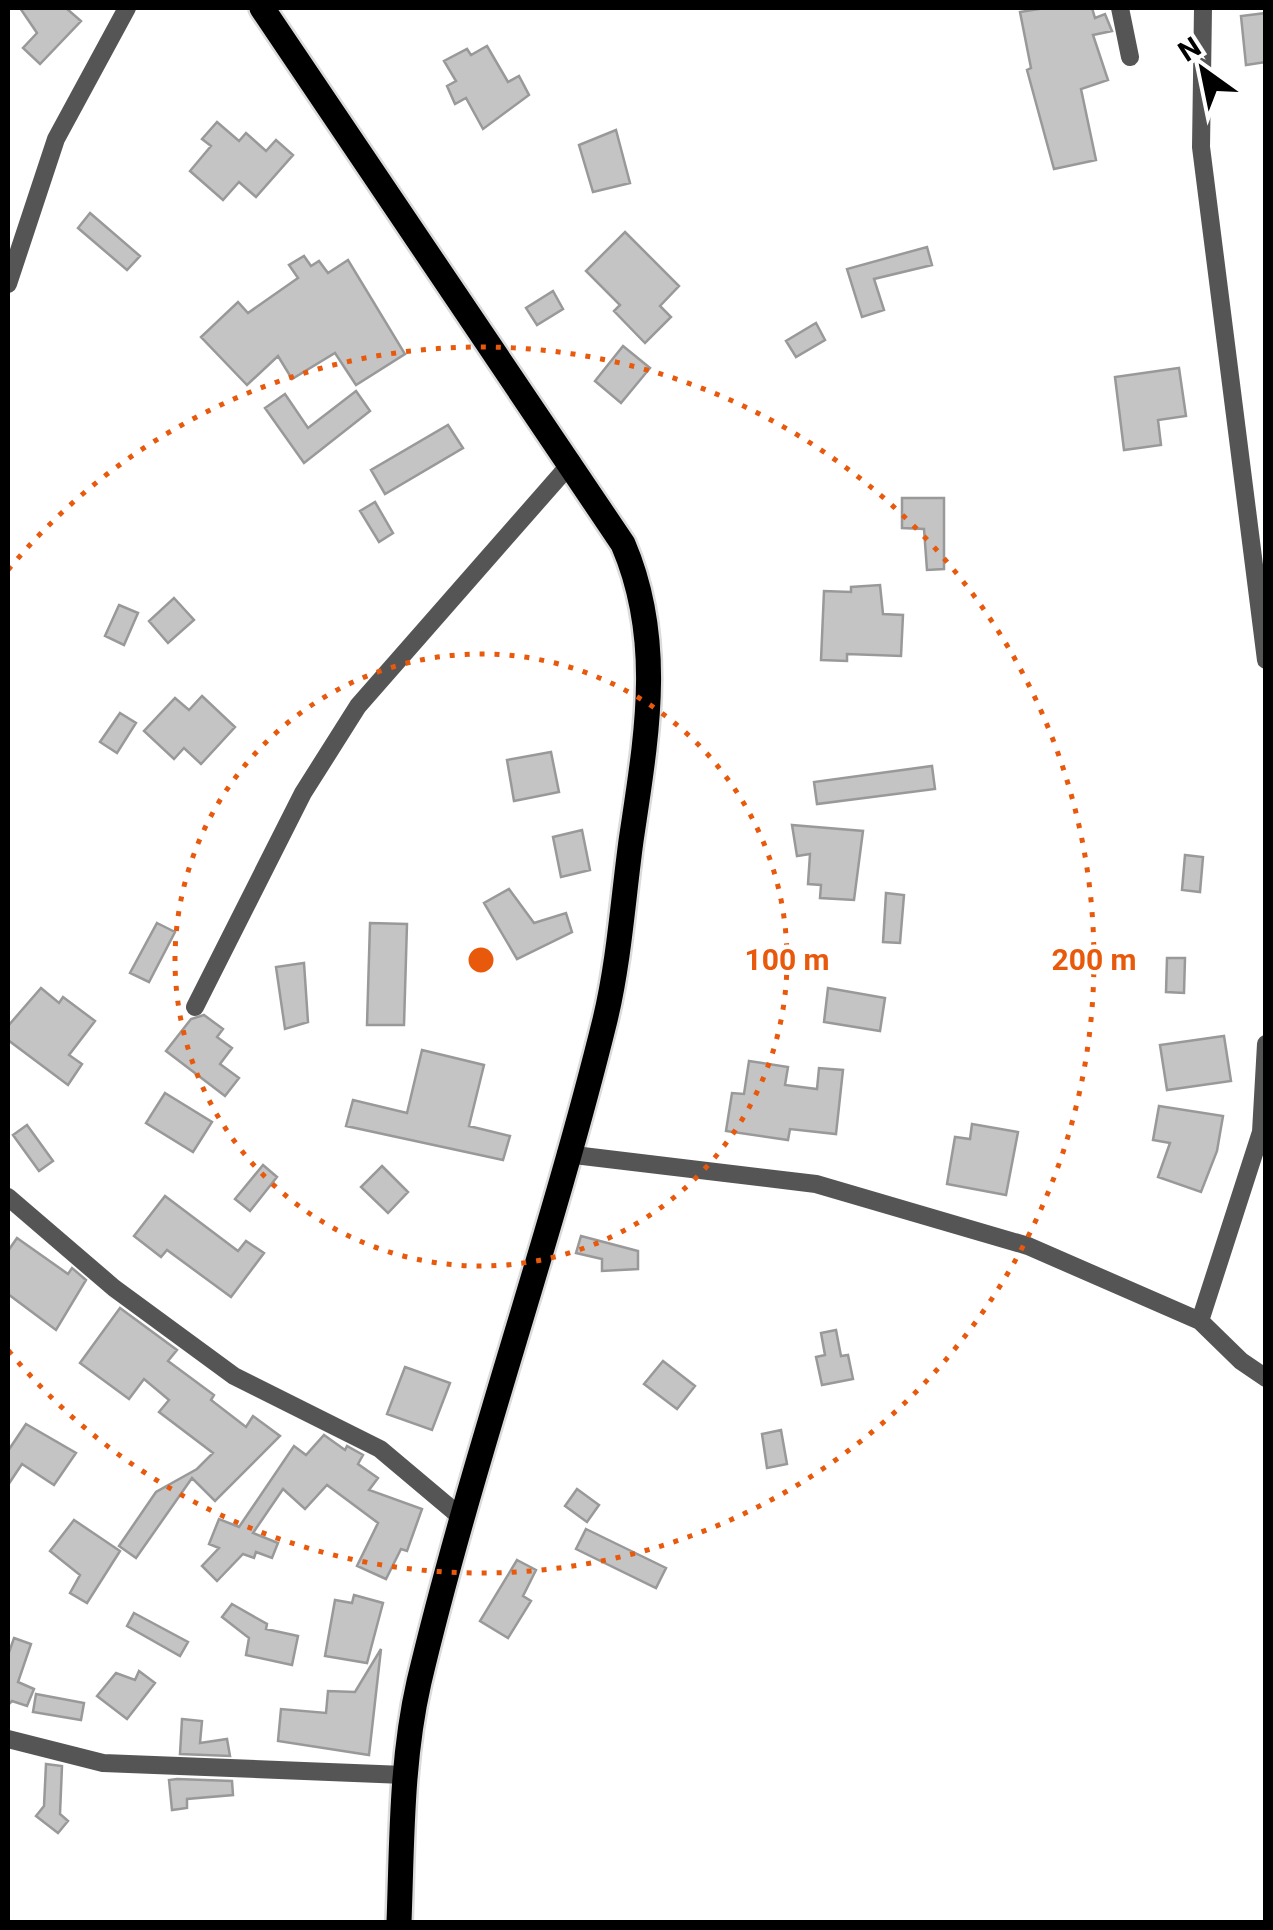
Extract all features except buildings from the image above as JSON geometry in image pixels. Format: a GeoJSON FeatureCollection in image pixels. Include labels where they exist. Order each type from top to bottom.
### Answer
{"type":"FeatureCollection","features":[{"type":"Feature","properties":{"kind":"main road"},"geometry":{"type":"LineString","coordinates":[[262,8],[572,462],[623,544],[642,588],[649,642],[648,722],[606,1017],[462,1518],[418,1686],[404,1775],[399,1922]]}},
{"type":"Feature","properties":{"kind":"street"},"geometry":{"type":"LineString","coordinates":[[8,284],[56,139],[127,8]]}},
{"type":"Feature","properties":{"kind":"street"},"geometry":{"type":"LineString","coordinates":[[1120,8],[1130,58]]}},
{"type":"Feature","properties":{"kind":"street"},"geometry":{"type":"LineString","coordinates":[[1203,8],[1201,147],[1266,660]]}},
{"type":"Feature","properties":{"kind":"street"},"geometry":{"type":"LineString","coordinates":[[194,1007],[304,793],[358,706],[572,462]]}},
{"type":"Feature","properties":{"kind":"street"},"geometry":{"type":"LineString","coordinates":[[1200,1321],[1260,1132],[1266,1044]]}},
{"type":"Feature","properties":{"kind":"street"},"geometry":{"type":"LineString","coordinates":[[566,1154],[816,1184],[1028,1246],[1200,1321],[1241,1362],[1266,1378]]}},
{"type":"Feature","properties":{"kind":"street"},"geometry":{"type":"LineString","coordinates":[[8,1197],[114,1288],[234,1376],[380,1449],[462,1518]]}},
{"type":"Feature","properties":{"kind":"street"},"geometry":{"type":"LineString","coordinates":[[8,1739],[103,1763],[404,1775]]}}]}
